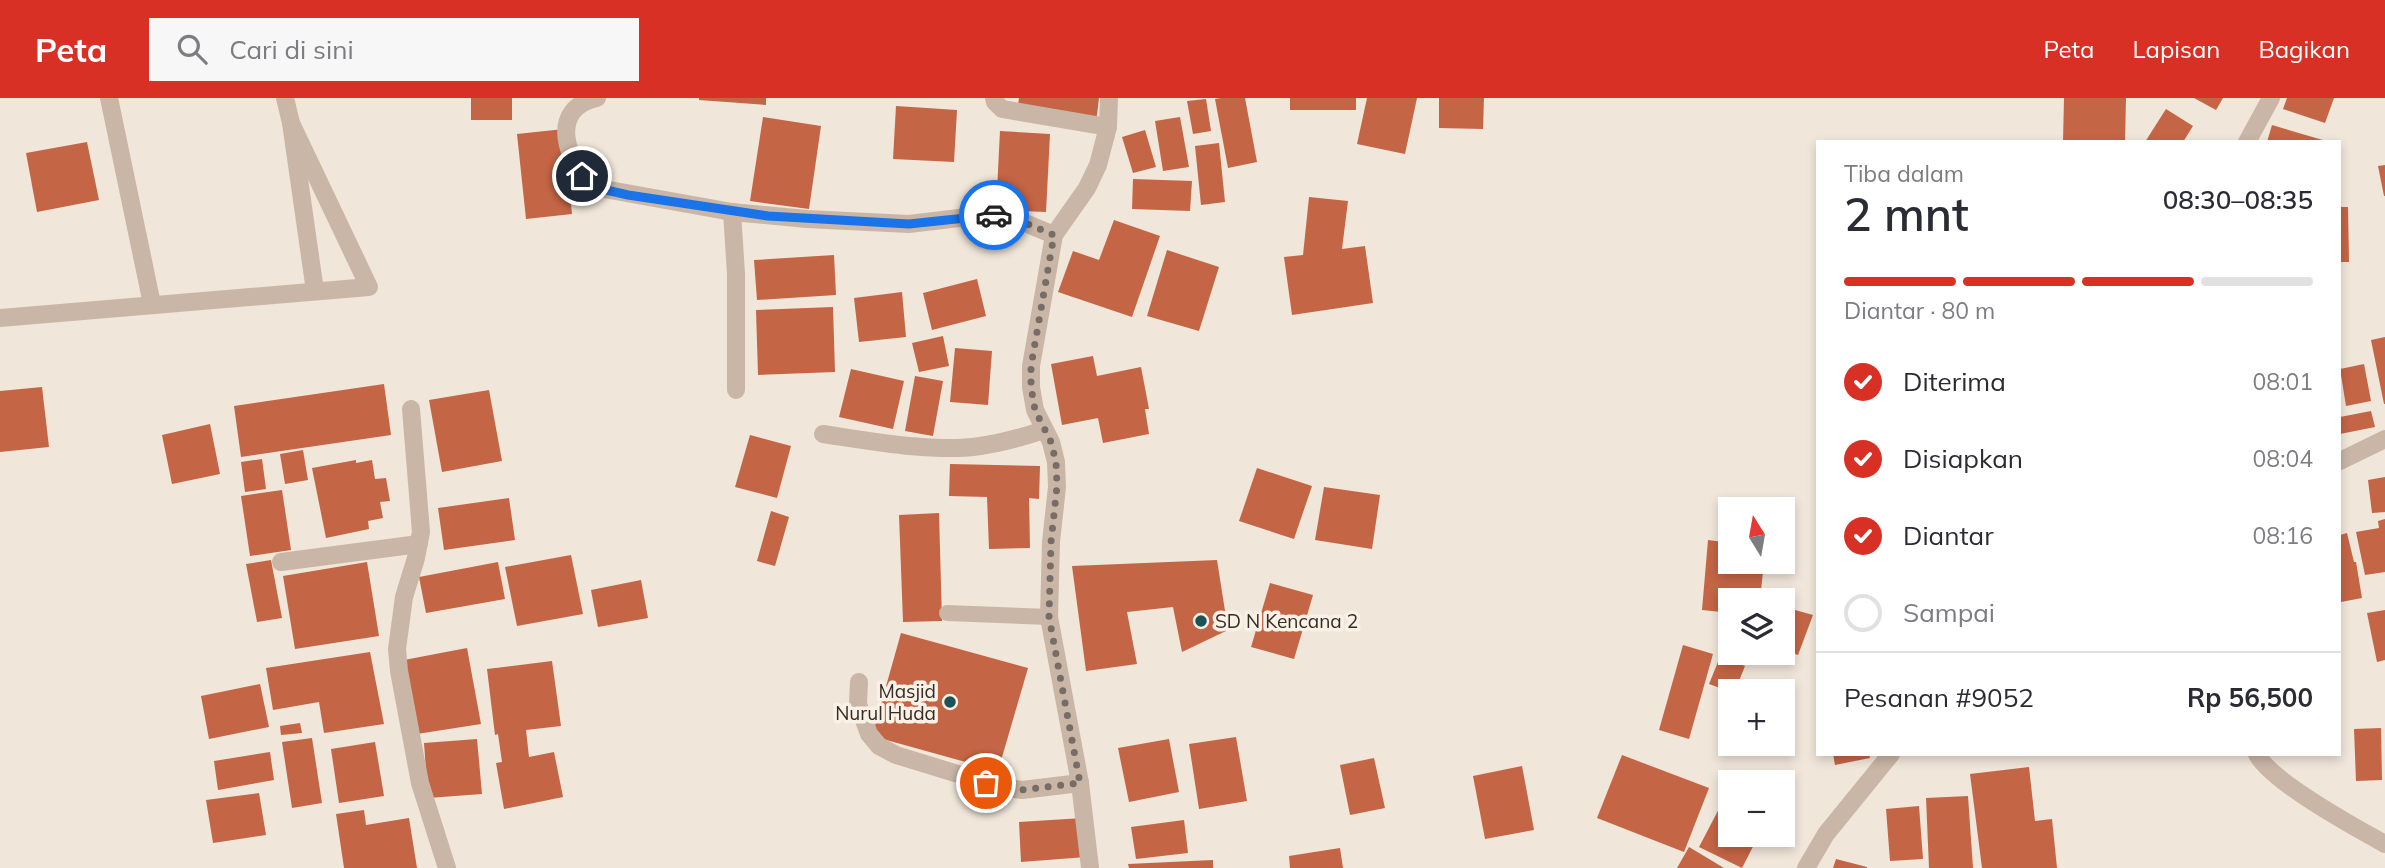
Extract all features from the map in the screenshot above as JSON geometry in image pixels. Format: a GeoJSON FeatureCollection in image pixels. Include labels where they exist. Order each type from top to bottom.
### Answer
{"type":"FeatureCollection","features":[{"type":"Feature","properties":{"kind":"street"},"geometry":{"type":"LineString","coordinates":[[109,98],[152,304]]}},
{"type":"Feature","properties":{"kind":"street"},"geometry":{"type":"LineString","coordinates":[[285,98],[316,291]]}},
{"type":"Feature","properties":{"kind":"street"},"geometry":{"type":"LineString","coordinates":[[597,98],[584,101],[575,108],[567,126],[566,139],[582,176],[593,187],[732,212],[807,219],[909,224],[1006,215],[1054,235]]}},
{"type":"Feature","properties":{"kind":"street"},"geometry":{"type":"LineString","coordinates":[[994,98],[1002,109],[1108,127]]}},
{"type":"Feature","properties":{"kind":"street"},"geometry":{"type":"LineString","coordinates":[[1090,868],[1080,783],[1049,617],[1056,462],[1051,442],[1035,410],[1031,366],[1054,235],[1087,188],[1105,145],[1109,98]]}},
{"type":"Feature","properties":{"kind":"street"},"geometry":{"type":"LineString","coordinates":[[2247,140],[2271,98]]}},
{"type":"Feature","properties":{"kind":"street"},"geometry":{"type":"LineString","coordinates":[[0,318],[369,287],[291,123]]}},
{"type":"Feature","properties":{"kind":"street"},"geometry":{"type":"LineString","coordinates":[[732,212],[736,274],[736,390]]}},
{"type":"Feature","properties":{"kind":"street"},"geometry":{"type":"LineString","coordinates":[[411,409],[421,532],[404,597],[397,649],[420,783],[447,868]]}},
{"type":"Feature","properties":{"kind":"street"},"geometry":{"type":"LineString","coordinates":[[823,434],[885,444],[977,447],[1044,430]]}},
{"type":"Feature","properties":{"kind":"street"},"geometry":{"type":"LineString","coordinates":[[2341,461],[2385,439]]}},
{"type":"Feature","properties":{"kind":"street"},"geometry":{"type":"LineString","coordinates":[[281,562],[419,544]]}},
{"type":"Feature","properties":{"kind":"street"},"geometry":{"type":"LineString","coordinates":[[859,682],[858,704],[869,734],[879,746],[896,755],[1000,787],[1031,789],[1080,783]]}},
{"type":"Feature","properties":{"kind":"street"},"geometry":{"type":"LineString","coordinates":[[1806,868],[1826,834],[1889,756]]}},
{"type":"Feature","properties":{"kind":"street"},"geometry":{"type":"LineString","coordinates":[[2258,756],[2277,778],[2385,844]]}},
{"type":"Feature","properties":{"kind":"lane"},"geometry":{"type":"LineString","coordinates":[[947,613],[1049,617]]}},
{"type":"Feature","properties":{"kind":"building"},"geometry":{"type":"Polygon","coordinates":[[[471,98],[512,98],[512,120],[471,120],[471,98]]]}},
{"type":"Feature","properties":{"kind":"building"},"geometry":{"type":"Polygon","coordinates":[[[766,98],[766,105],[699,100],[766,98]]]}},
{"type":"Feature","properties":{"kind":"building"},"geometry":{"type":"Polygon","coordinates":[[[1019,98],[1099,98],[1096,123],[1017,111],[1019,98]]]}},
{"type":"Feature","properties":{"kind":"building"},"geometry":{"type":"Polygon","coordinates":[[[1245,98],[1257,162],[1228,168],[1215,99],[1245,98]]]}},
{"type":"Feature","properties":{"kind":"building"},"geometry":{"type":"Polygon","coordinates":[[[1290,98],[1356,98],[1356,110],[1290,110],[1290,98]]]}},
{"type":"Feature","properties":{"kind":"building"},"geometry":{"type":"Polygon","coordinates":[[[1367,98],[1417,98],[1405,154],[1357,144],[1367,98]]]}},
{"type":"Feature","properties":{"kind":"building"},"geometry":{"type":"Polygon","coordinates":[[[1439,98],[1484,98],[1483,129],[1439,128],[1439,98]]]}},
{"type":"Feature","properties":{"kind":"building"},"geometry":{"type":"Polygon","coordinates":[[[2064,98],[2126,98],[2125,140],[2063,140],[2064,98]]]}},
{"type":"Feature","properties":{"kind":"building"},"geometry":{"type":"Polygon","coordinates":[[[2194,98],[2223,98],[2216,110],[2194,98]]]}},
{"type":"Feature","properties":{"kind":"building"},"geometry":{"type":"Polygon","coordinates":[[[2287,98],[2334,98],[2325,123],[2283,109],[2287,98]]]}},
{"type":"Feature","properties":{"kind":"building"},"geometry":{"type":"Polygon","coordinates":[[[1206,99],[1211,131],[1193,134],[1187,101],[1206,99]]]}},
{"type":"Feature","properties":{"kind":"building"},"geometry":{"type":"Polygon","coordinates":[[[896,106],[957,110],[954,162],[893,159],[896,106]]]}},
{"type":"Feature","properties":{"kind":"building"},"geometry":{"type":"Polygon","coordinates":[[[2166,109],[2193,126],[2184,140],[2146,140],[2166,109]]]}},
{"type":"Feature","properties":{"kind":"building"},"geometry":{"type":"Polygon","coordinates":[[[763,117],[821,126],[809,209],[750,201],[763,117]]]}},
{"type":"Feature","properties":{"kind":"building"},"geometry":{"type":"Polygon","coordinates":[[[1180,117],[1189,167],[1163,171],[1155,121],[1180,117]]]}},
{"type":"Feature","properties":{"kind":"building"},"geometry":{"type":"Polygon","coordinates":[[[2272,125],[2323,140],[2268,140],[2272,125]]]}},
{"type":"Feature","properties":{"kind":"building"},"geometry":{"type":"Polygon","coordinates":[[[564,129],[572,214],[526,219],[517,134],[564,129]]]}},
{"type":"Feature","properties":{"kind":"building"},"geometry":{"type":"Polygon","coordinates":[[[1145,130],[1156,167],[1133,173],[1122,137],[1145,130]]]}},
{"type":"Feature","properties":{"kind":"building"},"geometry":{"type":"Polygon","coordinates":[[[1000,131],[1050,134],[1046,212],[996,210],[1000,131]]]}},
{"type":"Feature","properties":{"kind":"building"},"geometry":{"type":"Polygon","coordinates":[[[87,142],[99,200],[37,212],[26,153],[87,142]]]}},
{"type":"Feature","properties":{"kind":"building"},"geometry":{"type":"Polygon","coordinates":[[[1219,143],[1225,202],[1201,205],[1195,146],[1219,143]]]}},
{"type":"Feature","properties":{"kind":"building"},"geometry":{"type":"Polygon","coordinates":[[[2385,165],[2385,196],[2384,196],[2378,166],[2385,165]]]}},
{"type":"Feature","properties":{"kind":"building"},"geometry":{"type":"Polygon","coordinates":[[[1133,179],[1192,181],[1190,211],[1132,209],[1133,179]]]}},
{"type":"Feature","properties":{"kind":"building"},"geometry":{"type":"Polygon","coordinates":[[[1309,197],[1348,201],[1342,249],[1365,246],[1373,303],[1292,315],[1284,257],[1303,255],[1309,197]]]}},
{"type":"Feature","properties":{"kind":"building"},"geometry":{"type":"Polygon","coordinates":[[[2341,207],[2348,207],[2349,262],[2341,262],[2341,207]]]}},
{"type":"Feature","properties":{"kind":"building"},"geometry":{"type":"Polygon","coordinates":[[[1114,220],[1160,236],[1132,317],[1058,292],[1073,251],[1099,260],[1114,220]]]}},
{"type":"Feature","properties":{"kind":"building"},"geometry":{"type":"Polygon","coordinates":[[[1167,250],[1219,267],[1199,331],[1147,316],[1167,250]]]}},
{"type":"Feature","properties":{"kind":"building"},"geometry":{"type":"Polygon","coordinates":[[[834,255],[836,295],[757,300],[754,260],[834,255]]]}},
{"type":"Feature","properties":{"kind":"building"},"geometry":{"type":"Polygon","coordinates":[[[977,279],[986,316],[932,330],[923,293],[977,279]]]}},
{"type":"Feature","properties":{"kind":"building"},"geometry":{"type":"Polygon","coordinates":[[[902,292],[906,337],[859,342],[854,298],[902,292]]]}},
{"type":"Feature","properties":{"kind":"building"},"geometry":{"type":"Polygon","coordinates":[[[833,307],[835,372],[758,375],[756,310],[833,307]]]}},
{"type":"Feature","properties":{"kind":"building"},"geometry":{"type":"Polygon","coordinates":[[[943,336],[949,366],[919,372],[912,343],[943,336]]]}},
{"type":"Feature","properties":{"kind":"building"},"geometry":{"type":"Polygon","coordinates":[[[2385,337],[2385,404],[2384,404],[2371,340],[2385,337]]]}},
{"type":"Feature","properties":{"kind":"building"},"geometry":{"type":"Polygon","coordinates":[[[955,348],[992,351],[988,405],[950,402],[955,348]]]}},
{"type":"Feature","properties":{"kind":"building"},"geometry":{"type":"Polygon","coordinates":[[[1093,356],[1097,376],[1141,367],[1149,409],[1145,409],[1149,434],[1103,443],[1098,418],[1062,425],[1051,364],[1093,356]]]}},
{"type":"Feature","properties":{"kind":"building"},"geometry":{"type":"Polygon","coordinates":[[[2364,364],[2371,401],[2346,406],[2341,369],[2364,364]]]}},
{"type":"Feature","properties":{"kind":"building"},"geometry":{"type":"Polygon","coordinates":[[[851,369],[904,381],[893,429],[839,417],[851,369]]]}},
{"type":"Feature","properties":{"kind":"building"},"geometry":{"type":"Polygon","coordinates":[[[915,376],[943,381],[933,436],[905,431],[915,376]]]}},
{"type":"Feature","properties":{"kind":"building"},"geometry":{"type":"Polygon","coordinates":[[[384,384],[391,435],[241,457],[234,406],[384,384]]]}},
{"type":"Feature","properties":{"kind":"building"},"geometry":{"type":"Polygon","coordinates":[[[42,387],[49,447],[0,452],[0,391],[42,387]]]}},
{"type":"Feature","properties":{"kind":"building"},"geometry":{"type":"Polygon","coordinates":[[[489,390],[502,461],[442,472],[429,400],[489,390]]]}},
{"type":"Feature","properties":{"kind":"building"},"geometry":{"type":"Polygon","coordinates":[[[2371,411],[2375,427],[2341,434],[2341,417],[2371,411]]]}},
{"type":"Feature","properties":{"kind":"building"},"geometry":{"type":"Polygon","coordinates":[[[210,424],[220,474],[172,484],[162,435],[210,424]]]}},
{"type":"Feature","properties":{"kind":"building"},"geometry":{"type":"Polygon","coordinates":[[[750,435],[791,446],[777,498],[735,487],[750,435]]]}},
{"type":"Feature","properties":{"kind":"building"},"geometry":{"type":"Polygon","coordinates":[[[303,450],[308,480],[285,484],[280,454],[303,450]]]}},
{"type":"Feature","properties":{"kind":"building"},"geometry":{"type":"Polygon","coordinates":[[[262,459],[266,489],[245,492],[241,462],[262,459]]]}},
{"type":"Feature","properties":{"kind":"building"},"geometry":{"type":"Polygon","coordinates":[[[356,460],[356,463],[372,460],[375,479],[386,478],[390,501],[380,502],[383,518],[368,521],[369,529],[326,538],[312,468],[356,460]]]}},
{"type":"Feature","properties":{"kind":"building"},"geometry":{"type":"Polygon","coordinates":[[[950,464],[1040,466],[1039,499],[1029,498],[1030,548],[989,549],[987,497],[949,496],[950,464]]]}},
{"type":"Feature","properties":{"kind":"building"},"geometry":{"type":"Polygon","coordinates":[[[1257,468],[1312,486],[1294,539],[1239,521],[1257,468]]]}},
{"type":"Feature","properties":{"kind":"building"},"geometry":{"type":"Polygon","coordinates":[[[2385,477],[2385,512],[2372,513],[2368,480],[2385,477]]]}},
{"type":"Feature","properties":{"kind":"building"},"geometry":{"type":"Polygon","coordinates":[[[1324,487],[1380,495],[1372,549],[1315,540],[1324,487]]]}},
{"type":"Feature","properties":{"kind":"building"},"geometry":{"type":"Polygon","coordinates":[[[282,490],[291,550],[250,556],[241,496],[282,490]]]}},
{"type":"Feature","properties":{"kind":"building"},"geometry":{"type":"Polygon","coordinates":[[[509,498],[515,540],[444,550],[438,508],[509,498]]]}},
{"type":"Feature","properties":{"kind":"building"},"geometry":{"type":"Polygon","coordinates":[[[771,511],[789,517],[775,566],[757,561],[771,511]]]}},
{"type":"Feature","properties":{"kind":"building"},"geometry":{"type":"Polygon","coordinates":[[[939,513],[942,621],[903,622],[899,515],[939,513]]]}},
{"type":"Feature","properties":{"kind":"building"},"geometry":{"type":"Polygon","coordinates":[[[2385,519],[2385,572],[2365,575],[2356,532],[2379,528],[2378,521],[2385,519]]]}},
{"type":"Feature","properties":{"kind":"building"},"geometry":{"type":"Polygon","coordinates":[[[2347,533],[2356,562],[2362,598],[2341,602],[2341,535],[2347,533]]]}},
{"type":"Feature","properties":{"kind":"building"},"geometry":{"type":"Polygon","coordinates":[[[1708,540],[1718,541],[1718,574],[1763,574],[1761,588],[1718,588],[1718,612],[1702,610],[1708,540]]]}},
{"type":"Feature","properties":{"kind":"building"},"geometry":{"type":"Polygon","coordinates":[[[571,555],[583,614],[517,626],[505,567],[571,555]]]}},
{"type":"Feature","properties":{"kind":"building"},"geometry":{"type":"Polygon","coordinates":[[[271,560],[282,618],[257,622],[246,564],[271,560]]]}},
{"type":"Feature","properties":{"kind":"building","name":"SD N Kencana 2"},"geometry":{"type":"Polygon","coordinates":[[[1217,560],[1228,630],[1182,652],[1173,607],[1127,612],[1137,664],[1086,671],[1072,566],[1217,560]]]}},
{"type":"Feature","properties":{"kind":"building"},"geometry":{"type":"Polygon","coordinates":[[[367,562],[379,636],[295,649],[283,576],[367,562]]]}},
{"type":"Feature","properties":{"kind":"building"},"geometry":{"type":"Polygon","coordinates":[[[498,562],[505,599],[426,613],[419,577],[498,562]]]}},
{"type":"Feature","properties":{"kind":"building"},"geometry":{"type":"Polygon","coordinates":[[[641,580],[648,618],[598,627],[591,590],[641,580]]]}},
{"type":"Feature","properties":{"kind":"building"},"geometry":{"type":"Polygon","coordinates":[[[1270,583],[1313,595],[1294,659],[1251,647],[1270,583]]]}},
{"type":"Feature","properties":{"kind":"building"},"geometry":{"type":"Polygon","coordinates":[[[1795,610],[1813,615],[1798,655],[1795,654],[1795,610]]]}},
{"type":"Feature","properties":{"kind":"building"},"geometry":{"type":"Polygon","coordinates":[[[2385,610],[2385,660],[2377,662],[2367,613],[2385,610]]]}},
{"type":"Feature","properties":{"kind":"building","name":"Masjid Nurul Huda"},"geometry":{"type":"Polygon","coordinates":[[[901,633],[1028,668],[998,771],[872,736],[901,633]]]}},
{"type":"Feature","properties":{"kind":"building"},"geometry":{"type":"Polygon","coordinates":[[[1683,645],[1713,654],[1689,739],[1659,730],[1683,645]]]}},
{"type":"Feature","properties":{"kind":"building"},"geometry":{"type":"Polygon","coordinates":[[[467,648],[481,724],[417,734],[404,660],[467,648]]]}},
{"type":"Feature","properties":{"kind":"building"},"geometry":{"type":"Polygon","coordinates":[[[370,652],[384,724],[324,733],[319,702],[273,710],[266,668],[370,652]]]}},
{"type":"Feature","properties":{"kind":"building"},"geometry":{"type":"Polygon","coordinates":[[[552,661],[561,726],[526,730],[529,757],[554,752],[563,797],[504,809],[496,763],[502,762],[498,734],[495,735],[487,669],[552,661]]]}},
{"type":"Feature","properties":{"kind":"building"},"geometry":{"type":"Polygon","coordinates":[[[1718,662],[1718,665],[1745,666],[1740,679],[1718,679],[1718,687],[1709,684],[1718,662]]]}},
{"type":"Feature","properties":{"kind":"building"},"geometry":{"type":"Polygon","coordinates":[[[260,684],[269,727],[209,739],[201,696],[260,684]]]}},
{"type":"Feature","properties":{"kind":"building"},"geometry":{"type":"Polygon","coordinates":[[[300,723],[302,733],[281,735],[280,726],[300,723]]]}},
{"type":"Feature","properties":{"kind":"building"},"geometry":{"type":"Polygon","coordinates":[[[2381,728],[2382,780],[2356,781],[2354,729],[2381,728]]]}},
{"type":"Feature","properties":{"kind":"building"},"geometry":{"type":"Polygon","coordinates":[[[1236,737],[1247,801],[1199,809],[1189,744],[1236,737]]]}},
{"type":"Feature","properties":{"kind":"building"},"geometry":{"type":"Polygon","coordinates":[[[312,738],[322,803],[292,808],[282,742],[312,738]]]}},
{"type":"Feature","properties":{"kind":"building"},"geometry":{"type":"Polygon","coordinates":[[[477,739],[482,794],[428,798],[424,743],[477,739]]]}},
{"type":"Feature","properties":{"kind":"building"},"geometry":{"type":"Polygon","coordinates":[[[1169,739],[1179,792],[1129,802],[1118,748],[1169,739]]]}},
{"type":"Feature","properties":{"kind":"building"},"geometry":{"type":"Polygon","coordinates":[[[375,742],[384,796],[339,803],[331,749],[375,742]]]}},
{"type":"Feature","properties":{"kind":"building"},"geometry":{"type":"Polygon","coordinates":[[[270,752],[274,780],[218,790],[214,761],[270,752]]]}},
{"type":"Feature","properties":{"kind":"building"},"geometry":{"type":"Polygon","coordinates":[[[1622,755],[1709,788],[1684,852],[1597,818],[1622,755]]]}},
{"type":"Feature","properties":{"kind":"building"},"geometry":{"type":"Polygon","coordinates":[[[1833,756],[1870,758],[1835,765],[1833,756]]]}},
{"type":"Feature","properties":{"kind":"building"},"geometry":{"type":"Polygon","coordinates":[[[1374,758],[1385,808],[1350,815],[1340,765],[1374,758]]]}},
{"type":"Feature","properties":{"kind":"building"},"geometry":{"type":"Polygon","coordinates":[[[1522,766],[1534,830],[1485,839],[1473,776],[1522,766]]]}},
{"type":"Feature","properties":{"kind":"building"},"geometry":{"type":"Polygon","coordinates":[[[2029,767],[2035,821],[2052,819],[2057,868],[1982,868],[1970,774],[2029,767]]]}},
{"type":"Feature","properties":{"kind":"building"},"geometry":{"type":"Polygon","coordinates":[[[259,793],[266,835],[213,843],[206,800],[259,793]]]}},
{"type":"Feature","properties":{"kind":"building"},"geometry":{"type":"Polygon","coordinates":[[[1968,796],[1973,868],[1929,868],[1926,798],[1968,796]]]}},
{"type":"Feature","properties":{"kind":"building"},"geometry":{"type":"Polygon","coordinates":[[[1919,806],[1923,859],[1890,861],[1886,809],[1919,806]]]}},
{"type":"Feature","properties":{"kind":"building"},"geometry":{"type":"Polygon","coordinates":[[[364,810],[366,825],[409,818],[417,868],[344,868],[336,814],[364,810]]]}},
{"type":"Feature","properties":{"kind":"building"},"geometry":{"type":"Polygon","coordinates":[[[1718,811],[1718,847],[1753,847],[1742,868],[1699,847],[1718,811]]]}},
{"type":"Feature","properties":{"kind":"building"},"geometry":{"type":"Polygon","coordinates":[[[1083,818],[1086,857],[1021,862],[1019,822],[1083,818]]]}},
{"type":"Feature","properties":{"kind":"building"},"geometry":{"type":"Polygon","coordinates":[[[1184,820],[1188,853],[1136,859],[1131,827],[1184,820]]]}},
{"type":"Feature","properties":{"kind":"building"},"geometry":{"type":"Polygon","coordinates":[[[1689,847],[1724,868],[1677,868],[1689,847]]]}},
{"type":"Feature","properties":{"kind":"building"},"geometry":{"type":"Polygon","coordinates":[[[1340,848],[1343,868],[1290,868],[1289,856],[1340,848]]]}},
{"type":"Feature","properties":{"kind":"building"},"geometry":{"type":"Polygon","coordinates":[[[1836,859],[1867,867],[1867,868],[1833,868],[1836,859]]]}},
{"type":"Feature","properties":{"kind":"building"},"geometry":{"type":"Polygon","coordinates":[[[1213,860],[1213,868],[1129,868],[1128,864],[1213,860]]]}},
{"type":"Feature","properties":{"kind":"way so far"},"geometry":{"type":"LineString","coordinates":[[986,783],[1022,790],[1080,783],[1049,617],[1056,462],[1051,442],[1035,410],[1031,387],[1034,345],[1040,325],[1054,235],[1006,215],[994,215]]}},
{"type":"Feature","properties":{"kind":"place","name":"SD N Kencana 2"},"geometry":{"type":"Point","coordinates":[1201,621]}},
{"type":"Feature","properties":{"kind":"place","name":"Masjid Nurul Huda"},"geometry":{"type":"Point","coordinates":[950,702]}},
{"type":"Feature","properties":{"kind":"route"},"geometry":{"type":"LineString","coordinates":[[582,176],[593,187],[628,195],[768,216],[909,224],[994,215]]}}]}
